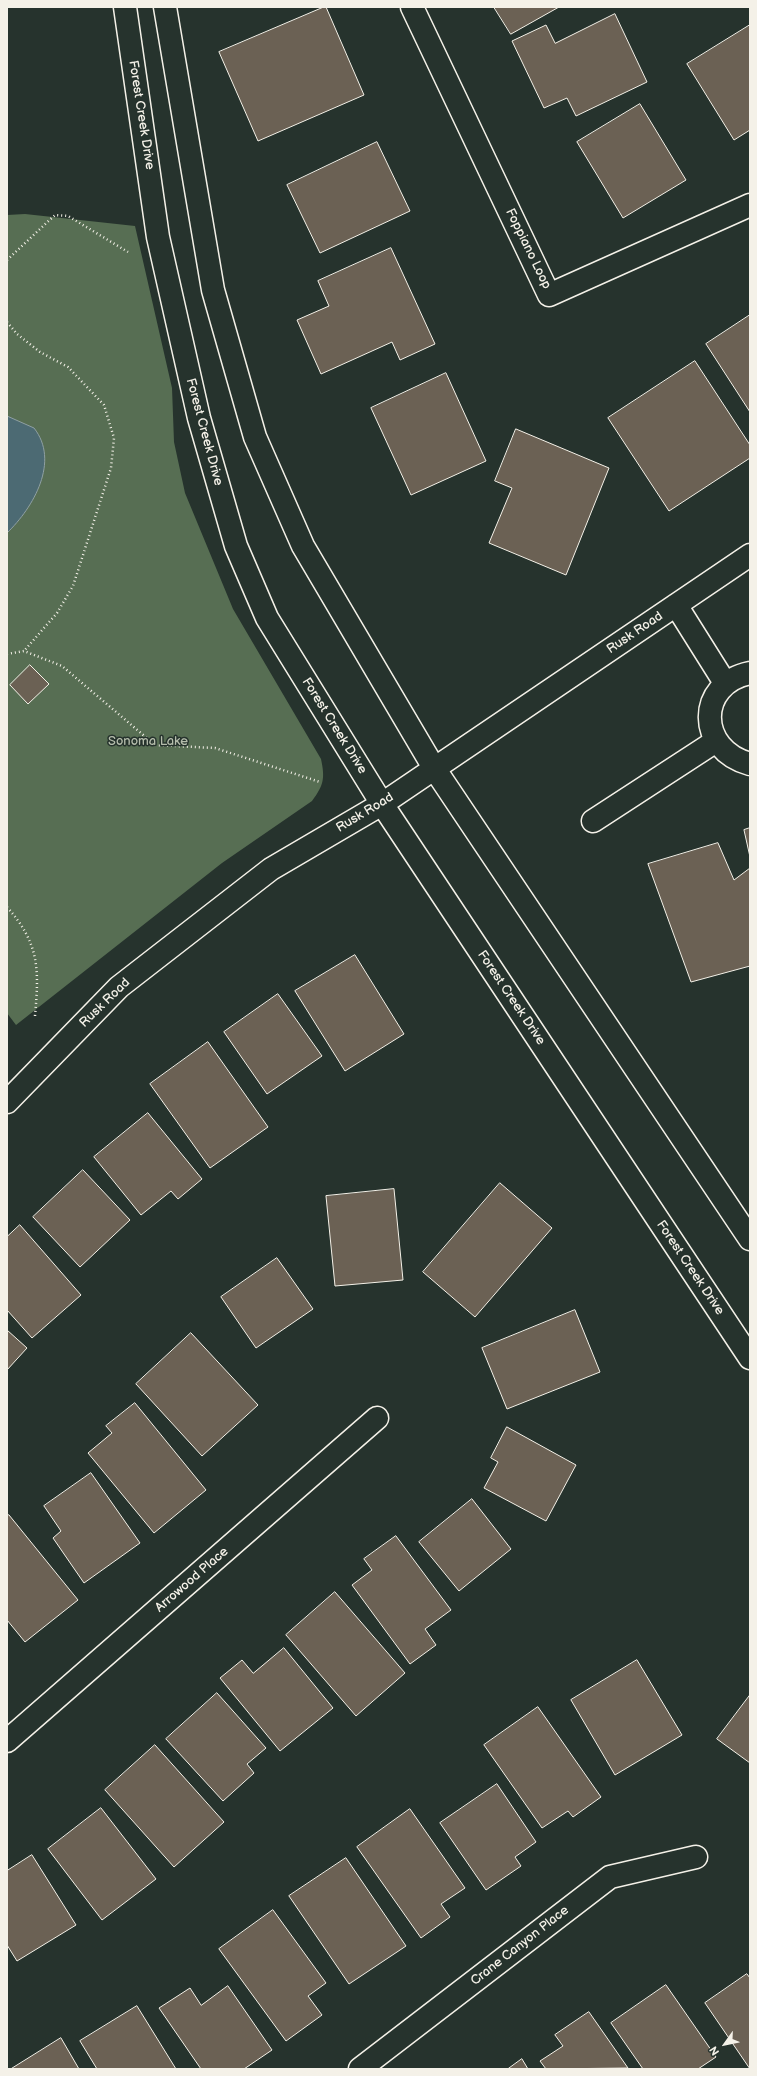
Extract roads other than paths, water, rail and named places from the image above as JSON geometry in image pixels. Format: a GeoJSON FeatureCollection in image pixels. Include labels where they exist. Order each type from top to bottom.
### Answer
{"type":"FeatureCollection","features":[{"type":"Feature","properties":{"kind":"street","name":"Forest Creek Drive"},"geometry":{"type":"LineString","coordinates":[[125,7],[158,237],[199,418],[236,546],[267,618],[382,804],[750,1358]]}},
{"type":"Feature","properties":{"kind":"street"},"geometry":{"type":"LineString","coordinates":[[165,7],[213,290],[255,437],[303,546],[434,768],[750,1239]]}},
{"type":"Feature","properties":{"kind":"street","name":"Foppiano Loop"},"geometry":{"type":"LineString","coordinates":[[412,7],[549,295],[750,205]]}},
{"type":"Feature","properties":{"kind":"street","name":"Rusk Road"},"geometry":{"type":"LineString","coordinates":[[7,1102],[119,987],[271,869],[382,804],[750,555]]}},
{"type":"Feature","properties":{"kind":"street"},"geometry":{"type":"LineString","coordinates":[[676,605],[725,683]]}},
{"type":"Feature","properties":{"kind":"street"},"geometry":{"type":"LineString","coordinates":[[750,673],[738,675],[725,683],[715,696],[710,711],[710,726],[716,741],[726,754],[738,761],[750,764]]}},
{"type":"Feature","properties":{"kind":"street"},"geometry":{"type":"LineString","coordinates":[[593,821],[716,741]]}},
{"type":"Feature","properties":{"kind":"street","name":"Arrowood Place"},"geometry":{"type":"LineString","coordinates":[[7,1742],[377,1418]]}},
{"type":"Feature","properties":{"kind":"street","name":"Crane Canyon Place"},"geometry":{"type":"LineString","coordinates":[[360,2069],[610,1877],[696,1857]]}},
{"type":"Feature","properties":{"kind":"water"},"geometry":{"type":"Polygon","coordinates":[[[7,416],[34,428],[41,441],[45,455],[44,469],[34,497],[17,522],[7,533],[7,416]]]}},
{"type":"Feature","properties":{"kind":"park label","name":"Sonoma Lake"},"geometry":{"type":"Point","coordinates":[148,742]}}]}
